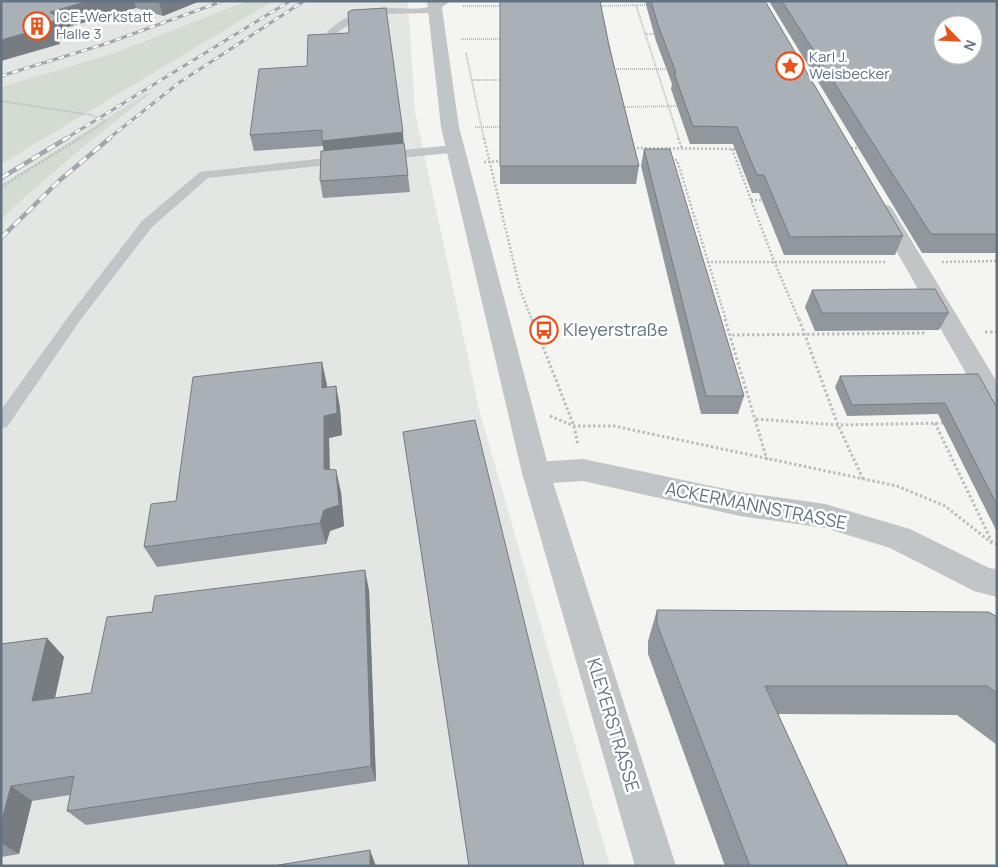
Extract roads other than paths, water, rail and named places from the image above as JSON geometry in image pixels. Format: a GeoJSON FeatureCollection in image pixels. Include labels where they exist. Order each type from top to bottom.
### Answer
{"type":"FeatureCollection","features":[{"type":"Feature","properties":{"kind":"street","name":"KLEYERSTRASSE"},"geometry":{"type":"LineString","coordinates":[[442,4],[439,40],[450,127],[518,403],[536,473],[656,866]]}},
{"type":"Feature","properties":{"kind":"street"},"geometry":{"type":"LineString","coordinates":[[872,191],[911,262],[997,405]]}},
{"type":"Feature","properties":{"kind":"street","name":"ACKERMANNSTRASSE"},"geometry":{"type":"LineString","coordinates":[[536,473],[583,470],[740,504],[825,516],[899,538],[993,589]]}},
{"type":"Feature","properties":{"kind":"lane"},"geometry":{"type":"LineString","coordinates":[[332,32],[353,18],[387,6],[442,4]]}},
{"type":"Feature","properties":{"kind":"lane"},"geometry":{"type":"LineString","coordinates":[[1,423],[76,316],[147,224],[204,175],[363,158],[457,155]]}},
{"type":"Feature","properties":{"kind":"railway"},"geometry":{"type":"LineString","coordinates":[[1,76],[105,44],[223,1]]}},
{"type":"Feature","properties":{"kind":"railway"},"geometry":{"type":"LineString","coordinates":[[65,139],[290,1]]}},
{"type":"Feature","properties":{"kind":"railway"},"geometry":{"type":"LineString","coordinates":[[108,139],[180,82],[304,1]]}},
{"type":"Feature","properties":{"kind":"railway"},"geometry":{"type":"LineString","coordinates":[[1,178],[67,138]]}},
{"type":"Feature","properties":{"kind":"railway"},"geometry":{"type":"LineString","coordinates":[[1,238],[60,180],[110,138]]}},
{"type":"Feature","properties":{"kind":"place","name":"ICE-Werkstatt Halle 3"},"geometry":{"type":"Point","coordinates":[37,26]}},
{"type":"Feature","properties":{"kind":"place","name":"Karl J. Weisbecker"},"geometry":{"type":"Point","coordinates":[790,66]}},
{"type":"Feature","properties":{"kind":"place","name":"Kleyerstraße"},"geometry":{"type":"Point","coordinates":[544,330]}}]}
